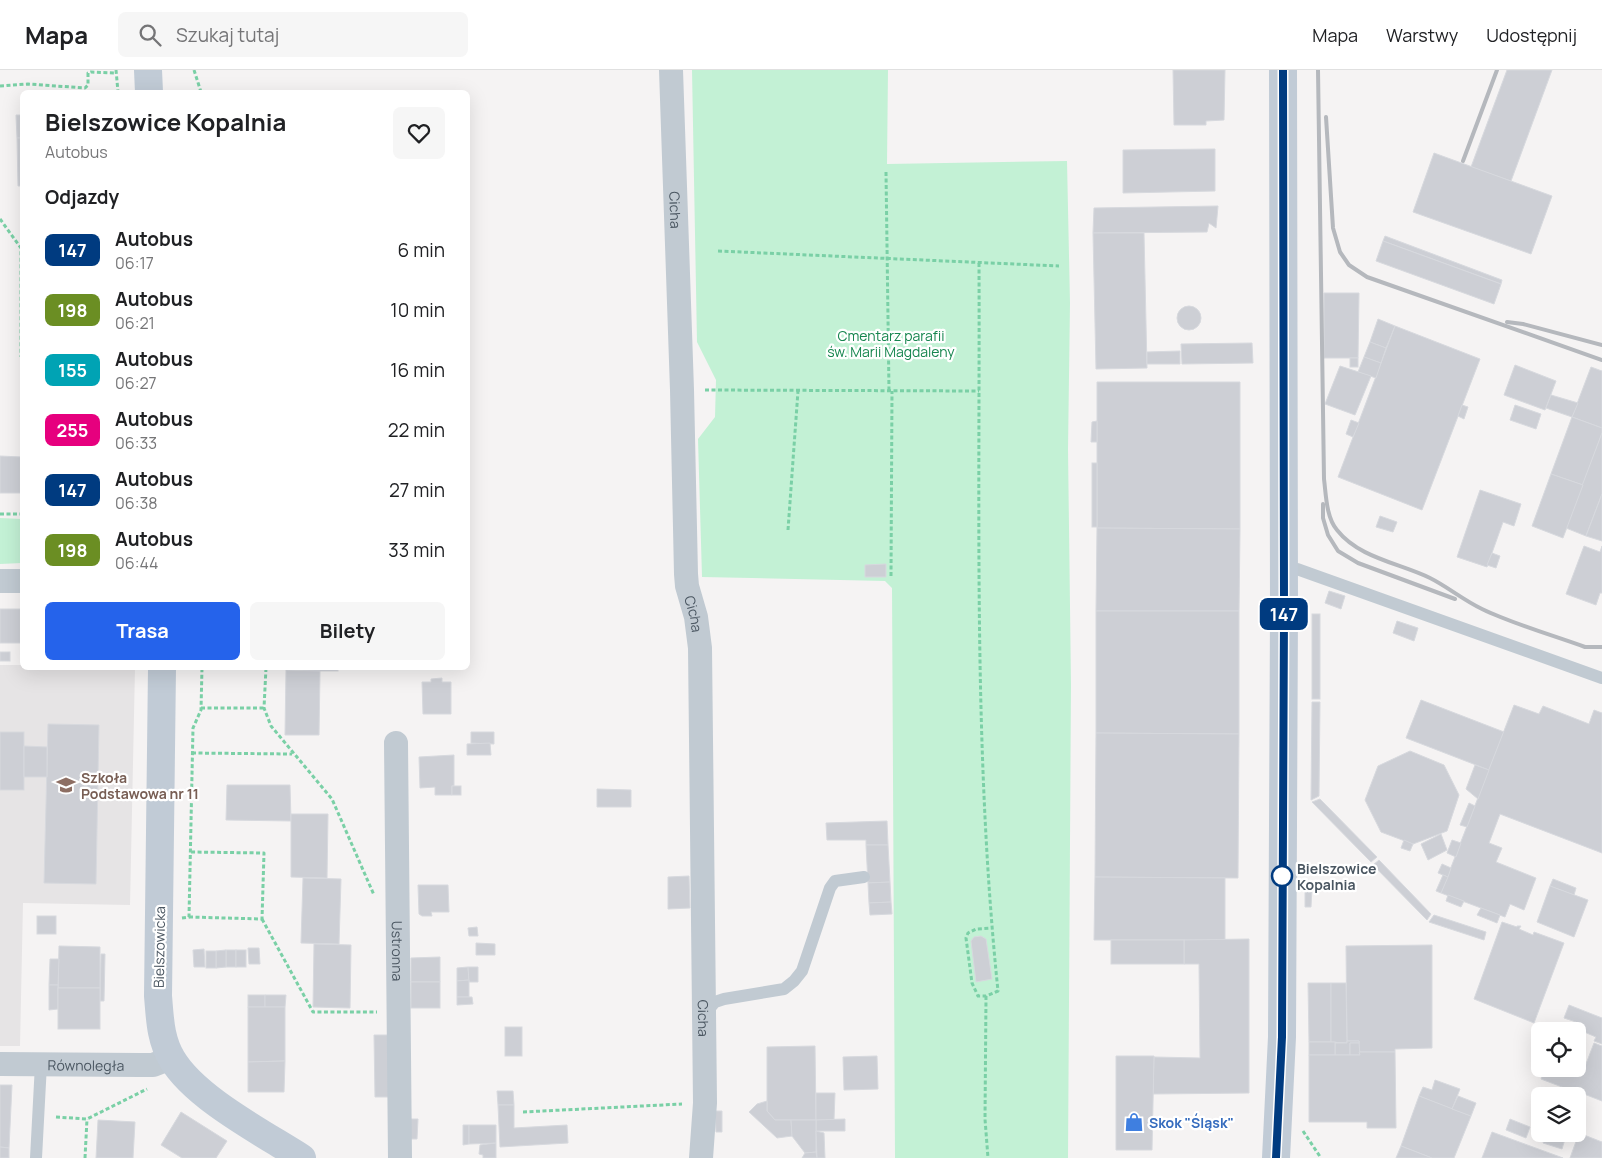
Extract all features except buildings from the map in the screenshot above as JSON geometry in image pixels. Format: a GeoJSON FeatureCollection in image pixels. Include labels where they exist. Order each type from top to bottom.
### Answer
{"type":"FeatureCollection","features":[{"type":"Feature","properties":{"kind":"street"},"geometry":{"type":"LineString","coordinates":[[148,70],[148,90]]}},
{"type":"Feature","properties":{"kind":"street","name":"Cicha"},"geometry":{"type":"LineString","coordinates":[[671,70],[686,574],[687,586],[696,617],[700,648],[705,1102],[701,1158]]}},
{"type":"Feature","properties":{"kind":"street"},"geometry":{"type":"LineString","coordinates":[[1277,1154],[1282,1037],[1284,570],[1283,70]]}},
{"type":"Feature","properties":{"kind":"street"},"geometry":{"type":"LineString","coordinates":[[0,581],[20,581]]}},
{"type":"Feature","properties":{"kind":"street","name":"Bielszowicka"},"geometry":{"type":"LineString","coordinates":[[162,670],[158,996],[160,1027],[171,1058],[186,1078],[204,1094],[302,1158]]}},
{"type":"Feature","properties":{"kind":"street","name":"Ustronna"},"geometry":{"type":"LineString","coordinates":[[396,743],[400,1158]]}},
{"type":"Feature","properties":{"kind":"street","name":"Równoległa"},"geometry":{"type":"LineString","coordinates":[[0,1064],[153,1065],[171,1058]]}},
{"type":"Feature","properties":{"kind":"lane"},"geometry":{"type":"LineString","coordinates":[[1284,570],[1297,569],[1602,678]]}},
{"type":"Feature","properties":{"kind":"lane"},"geometry":{"type":"LineString","coordinates":[[704,1016],[709,1007],[724,999],[784,989],[794,981],[802,970],[830,888],[835,881],[864,877]]}},
{"type":"Feature","properties":{"kind":"lane"},"geometry":{"type":"LineString","coordinates":[[36,1158],[40,1064]]}},
{"type":"Feature","properties":{"kind":"path"},"geometry":{"type":"LineString","coordinates":[[194,70],[200,90]]}},
{"type":"Feature","properties":{"kind":"path"},"geometry":{"type":"LineString","coordinates":[[0,86],[28,84],[85,88],[88,85],[88,73],[116,71],[118,90]]}},
{"type":"Feature","properties":{"kind":"path"},"geometry":{"type":"LineString","coordinates":[[886,172],[891,391],[891,576]]}},
{"type":"Feature","properties":{"kind":"path"},"geometry":{"type":"LineString","coordinates":[[0,218],[20,247]]}},
{"type":"Feature","properties":{"kind":"path"},"geometry":{"type":"LineString","coordinates":[[718,251],[1060,266]]}},
{"type":"Feature","properties":{"kind":"path"},"geometry":{"type":"LineString","coordinates":[[979,262],[979,577],[983,772],[992,928],[998,991],[986,996],[978,996],[972,984],[966,938],[968,933],[976,929],[992,928]]}},
{"type":"Feature","properties":{"kind":"path"},"geometry":{"type":"LineString","coordinates":[[682,390],[979,391]]}},
{"type":"Feature","properties":{"kind":"path"},"geometry":{"type":"LineString","coordinates":[[788,530],[798,391]]}},
{"type":"Feature","properties":{"kind":"path"},"geometry":{"type":"LineString","coordinates":[[0,514],[20,514]]}},
{"type":"Feature","properties":{"kind":"path"},"geometry":{"type":"LineString","coordinates":[[189,917],[193,728],[201,708],[202,670]]}},
{"type":"Feature","properties":{"kind":"path"},"geometry":{"type":"LineString","coordinates":[[266,670],[264,708],[271,726],[332,799],[374,895]]}},
{"type":"Feature","properties":{"kind":"path"},"geometry":{"type":"LineString","coordinates":[[201,708],[264,708]]}},
{"type":"Feature","properties":{"kind":"path"},"geometry":{"type":"LineString","coordinates":[[192,753],[293,754]]}},
{"type":"Feature","properties":{"kind":"path"},"geometry":{"type":"LineString","coordinates":[[190,852],[264,853],[262,919],[313,1012],[399,1012]]}},
{"type":"Feature","properties":{"kind":"path"},"geometry":{"type":"LineString","coordinates":[[174,918],[262,919]]}},
{"type":"Feature","properties":{"kind":"path"},"geometry":{"type":"LineString","coordinates":[[986,996],[985,1119],[988,1158]]}},
{"type":"Feature","properties":{"kind":"path"},"geometry":{"type":"LineString","coordinates":[[38,1116],[87,1119],[148,1088]]}},
{"type":"Feature","properties":{"kind":"path"},"geometry":{"type":"LineString","coordinates":[[523,1112],[705,1102]]}},
{"type":"Feature","properties":{"kind":"path"},"geometry":{"type":"LineString","coordinates":[[85,1158],[87,1119]]}},
{"type":"Feature","properties":{"kind":"shaded area","name":"Szkoła Podstawowa nr 11"},"geometry":{"type":"Polygon","coordinates":[[[0,665],[20,665],[20,670],[135,670],[130,905],[23,903],[20,1046],[0,1046],[0,665]]]}},
{"type":"Feature","properties":{"kind":"green space","name":"Cmentarz parafii św. Marii Magdaleny"},"geometry":{"type":"Polygon","coordinates":[[[692,70],[888,70],[887,164],[1067,161],[1070,303],[1068,449],[1071,685],[1068,1158],[895,1158],[892,588],[885,581],[702,577],[698,439],[715,417],[716,380],[697,342],[692,70]]]}},
{"type":"Feature","properties":{"kind":"green space"},"geometry":{"type":"Polygon","coordinates":[[[0,518],[20,519],[20,563],[0,564],[0,518]]]}},
{"type":"Feature","properties":{"kind":"railway"},"geometry":{"type":"LineString","coordinates":[[1318,70],[1324,479],[1327,505],[1333,525],[1346,539],[1368,554],[1430,578],[1482,609],[1585,647],[1602,647]]}},
{"type":"Feature","properties":{"kind":"railway"},"geometry":{"type":"LineString","coordinates":[[1463,161],[1497,70]]}},
{"type":"Feature","properties":{"kind":"railway"},"geometry":{"type":"LineString","coordinates":[[1326,117],[1333,228],[1340,252],[1349,265],[1367,277],[1602,360]]}},
{"type":"Feature","properties":{"kind":"railway"},"geometry":{"type":"LineString","coordinates":[[1507,322],[1523,324],[1602,345]]}},
{"type":"Feature","properties":{"kind":"railway"},"geometry":{"type":"LineString","coordinates":[[1323,504],[1323,518],[1328,535],[1338,551],[1358,563],[1455,599]]}},
{"type":"Feature","properties":{"kind":"bus line","name":"147"},"geometry":{"type":"LineString","coordinates":[[1276,1158],[1282,1037],[1284,611],[1283,70]]}},
{"type":"Feature","properties":{"kind":"place","name":"Szkoła Podstawowa nr 11"},"geometry":{"type":"Point","coordinates":[66,785]}},
{"type":"Feature","properties":{"kind":"place","name":"Bielszowice Kopalnia"},"geometry":{"type":"Point","coordinates":[1282,876]}},
{"type":"Feature","properties":{"kind":"place","name":"Skok \"Śląsk\""},"geometry":{"type":"Point","coordinates":[1134,1122]}}]}
